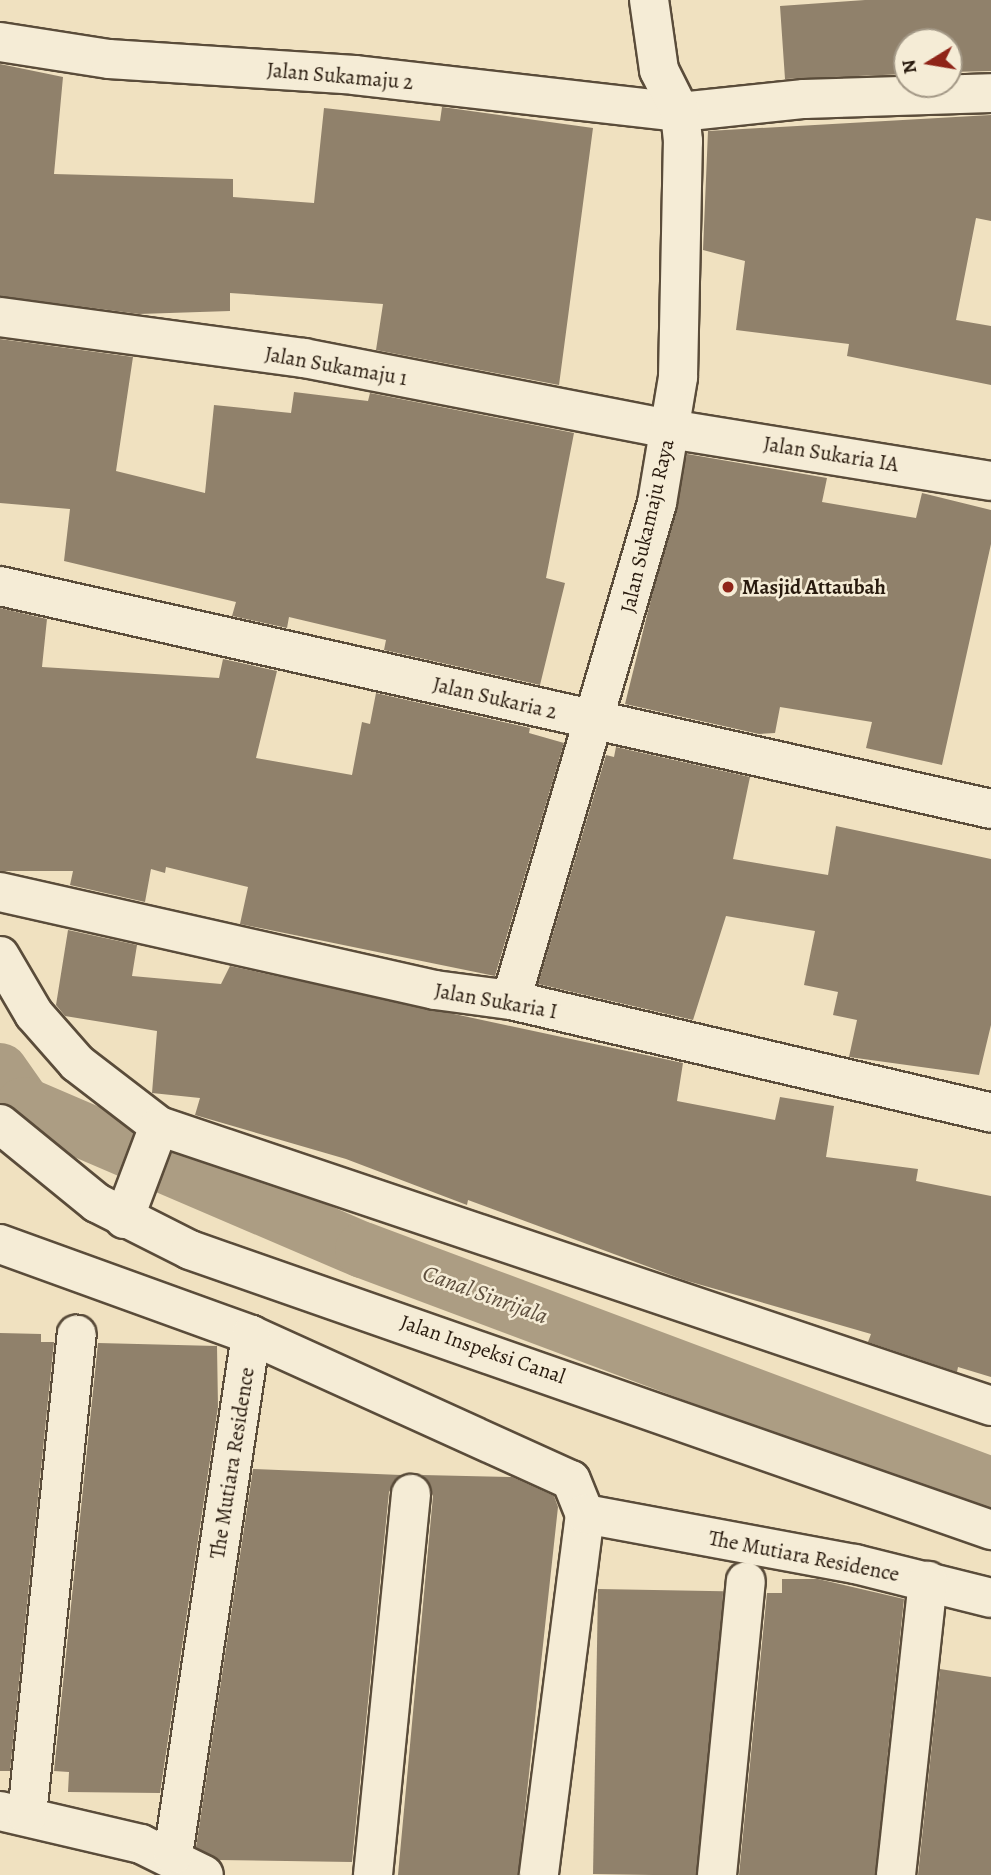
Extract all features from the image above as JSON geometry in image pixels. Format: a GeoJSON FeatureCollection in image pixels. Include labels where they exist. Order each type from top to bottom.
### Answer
{"type":"FeatureCollection","features":[{"type":"Feature","properties":{"kind":"street","name":"Jalan Sukamaju Raya"},"geometry":{"type":"LineString","coordinates":[[511,1000],[597,721],[657,503],[670,429],[684,234],[680,112],[659,70],[649,0]]}},
{"type":"Feature","properties":{"kind":"street","name":"Jalan Sukamaju 2"},"geometry":{"type":"LineString","coordinates":[[0,41],[109,59],[354,75],[680,112],[804,99],[991,93]]}},
{"type":"Feature","properties":{"kind":"street","name":"Jalan Sukamaju 1"},"geometry":{"type":"LineString","coordinates":[[0,317],[304,358],[670,429]]}},
{"type":"Feature","properties":{"kind":"street","name":"Jalan Sukaria IA"},"geometry":{"type":"LineString","coordinates":[[670,429],[991,481]]}},
{"type":"Feature","properties":{"kind":"street","name":"Jalan Sukaria 2"},"geometry":{"type":"LineString","coordinates":[[0,586],[105,604],[597,721],[991,809]]}},
{"type":"Feature","properties":{"kind":"street","name":"Jalan Sukaria I"},"geometry":{"type":"LineString","coordinates":[[0,892],[435,990],[511,1000],[991,1113]]}},
{"type":"Feature","properties":{"kind":"street"},"geometry":{"type":"LineString","coordinates":[[0,956],[34,1014],[77,1063],[156,1133],[991,1406]]}},
{"type":"Feature","properties":{"kind":"street","name":"Jalan Inspeksi Canal"},"geometry":{"type":"LineString","coordinates":[[0,1124],[46,1167],[190,1250],[991,1530]]}},
{"type":"Feature","properties":{"kind":"street"},"geometry":{"type":"LineString","coordinates":[[126,1213],[156,1133]]}},
{"type":"Feature","properties":{"kind":"street"},"geometry":{"type":"LineString","coordinates":[[0,1244],[251,1335],[559,1469],[582,1496],[585,1514],[540,1875]]}},
{"type":"Feature","properties":{"kind":"street"},"geometry":{"type":"LineString","coordinates":[[14,1813],[77,1335]]}},
{"type":"Feature","properties":{"kind":"street","name":"The Mutiara Residence"},"geometry":{"type":"LineString","coordinates":[[14,1813],[188,1865],[251,1335]]}},
{"type":"Feature","properties":{"kind":"street"},"geometry":{"type":"LineString","coordinates":[[373,1875],[411,1494]]}},
{"type":"Feature","properties":{"kind":"street","name":"The Mutiara Residence"},"geometry":{"type":"LineString","coordinates":[[585,1514],[928,1581],[991,1598]]}},
{"type":"Feature","properties":{"kind":"street"},"geometry":{"type":"LineString","coordinates":[[718,1875],[746,1581]]}},
{"type":"Feature","properties":{"kind":"street","name":"The Mutiara Residence"},"geometry":{"type":"LineString","coordinates":[[897,1875],[928,1581]]}},
{"type":"Feature","properties":{"kind":"building"},"geometry":{"type":"Polygon","coordinates":[[[865,0],[991,0],[991,71],[963,72],[963,28],[893,28],[893,75],[785,79],[780,6],[865,0]]]}},
{"type":"Feature","properties":{"kind":"building"},"geometry":{"type":"Polygon","coordinates":[[[0,64],[63,77],[54,174],[233,179],[233,197],[314,203],[324,108],[440,121],[442,107],[593,128],[559,385],[376,350],[383,304],[230,293],[230,311],[139,314],[0,296],[0,64]]]}},
{"type":"Feature","properties":{"kind":"building"},"geometry":{"type":"Polygon","coordinates":[[[991,115],[991,221],[976,218],[956,320],[991,326],[991,385],[847,356],[849,344],[736,330],[745,261],[703,250],[708,131],[991,115]]]}},
{"type":"Feature","properties":{"kind":"building"},"geometry":{"type":"Polygon","coordinates":[[[0,339],[133,357],[116,471],[205,493],[214,405],[291,413],[294,392],[368,401],[370,393],[574,433],[546,578],[565,583],[540,685],[384,650],[386,640],[289,617],[287,628],[232,616],[236,602],[64,561],[70,509],[0,503],[0,339]]]}},
{"type":"Feature","properties":{"kind":"building"},"geometry":{"type":"Polygon","coordinates":[[[687,454],[827,478],[822,502],[916,518],[922,493],[991,510],[991,544],[942,765],[866,748],[872,722],[780,707],[775,733],[759,734],[625,704],[687,454]]]}},
{"type":"Feature","properties":{"kind":"building"},"geometry":{"type":"Polygon","coordinates":[[[0,608],[47,619],[42,667],[219,678],[223,659],[277,671],[256,758],[352,775],[362,722],[370,724],[376,693],[530,728],[529,733],[564,743],[495,976],[240,924],[248,887],[166,867],[165,873],[151,869],[145,902],[70,885],[73,871],[0,871],[0,608]]]}},
{"type":"Feature","properties":{"kind":"building"},"geometry":{"type":"Polygon","coordinates":[[[616,747],[750,777],[733,859],[828,875],[836,826],[991,859],[991,1025],[979,1075],[849,1057],[857,1020],[833,1015],[838,992],[804,985],[815,931],[726,916],[693,1020],[538,984],[606,755],[614,757],[616,747]]]}},
{"type":"Feature","properties":{"kind":"building"},"geometry":{"type":"Polygon","coordinates":[[[68,930],[137,945],[132,976],[221,984],[230,966],[683,1063],[677,1101],[775,1120],[780,1097],[834,1106],[826,1157],[918,1169],[916,1181],[991,1196],[991,1377],[958,1367],[957,1372],[868,1342],[871,1334],[684,1280],[468,1200],[467,1205],[346,1159],[195,1115],[200,1098],[152,1093],[157,1031],[65,1016],[56,1005],[68,930]]]}},
{"type":"Feature","properties":{"kind":"building"},"geometry":{"type":"Polygon","coordinates":[[[0,1333],[41,1334],[41,1342],[54,1342],[10,1771],[0,1771],[0,1333]]]}},
{"type":"Feature","properties":{"kind":"building"},"geometry":{"type":"Polygon","coordinates":[[[98,1343],[217,1346],[218,1407],[160,1793],[68,1792],[69,1772],[54,1771],[98,1343]]]}},
{"type":"Feature","properties":{"kind":"building"},"geometry":{"type":"Polygon","coordinates":[[[253,1469],[401,1475],[389,1492],[352,1862],[219,1860],[196,1847],[253,1469]]]}},
{"type":"Feature","properties":{"kind":"building"},"geometry":{"type":"Polygon","coordinates":[[[422,1475],[512,1477],[554,1496],[558,1507],[518,1875],[398,1875],[433,1496],[422,1475]]]}},
{"type":"Feature","properties":{"kind":"building"},"geometry":{"type":"Polygon","coordinates":[[[782,1579],[818,1579],[904,1599],[875,1875],[739,1875],[767,1593],[782,1593],[782,1579]]]}},
{"type":"Feature","properties":{"kind":"building"},"geometry":{"type":"Polygon","coordinates":[[[598,1589],[723,1591],[718,1875],[593,1874],[598,1589]]]}},
{"type":"Feature","properties":{"kind":"building"},"geometry":{"type":"Polygon","coordinates":[[[940,1669],[991,1677],[991,1875],[918,1875],[940,1669]]]}},
{"type":"Feature","properties":{"kind":"waterway","name":"Canal Sinrijala"},"geometry":{"type":"LineString","coordinates":[[0,1071],[24,1105],[363,1250],[991,1485]]}},
{"type":"Feature","properties":{"kind":"place","name":"Masjid Attaubah"},"geometry":{"type":"Point","coordinates":[728,587]}}]}
